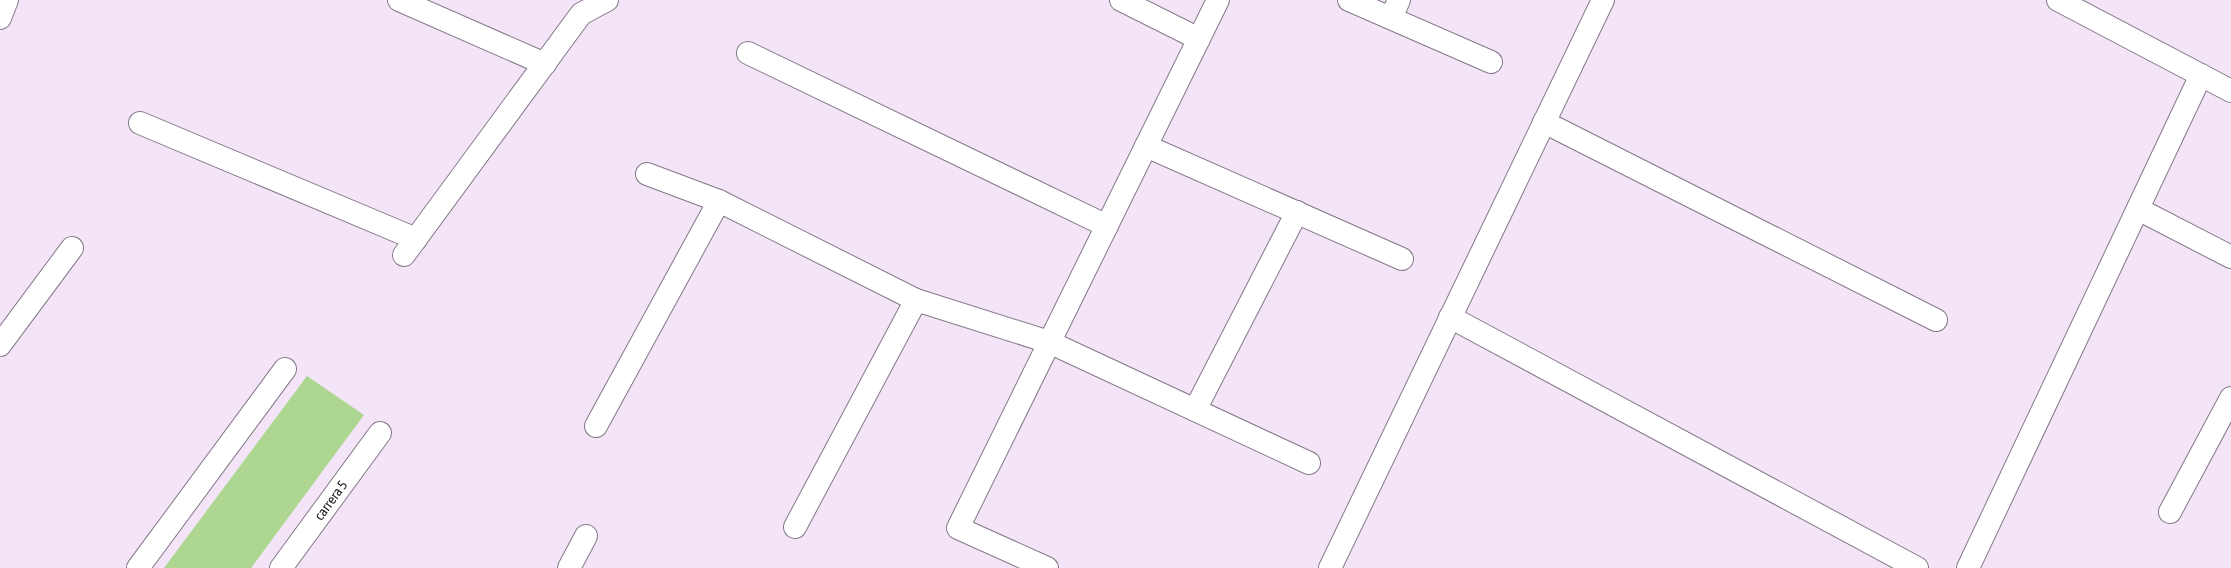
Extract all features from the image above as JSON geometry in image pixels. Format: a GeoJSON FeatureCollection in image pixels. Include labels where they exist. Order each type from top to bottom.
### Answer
{"type":"FeatureCollection","features":[{"type":"Feature","properties":{"kind":"street"},"geometry":{"type":"LineString","coordinates":[[0,18],[6,0]]}},
{"type":"Feature","properties":{"kind":"street"},"geometry":{"type":"LineString","coordinates":[[399,0],[545,64]]}},
{"type":"Feature","properties":{"kind":"street"},"geometry":{"type":"LineString","coordinates":[[140,123],[410,247],[545,64],[578,7],[607,0]]}},
{"type":"Feature","properties":{"kind":"street"},"geometry":{"type":"LineString","coordinates":[[1121,0],[1199,39]]}},
{"type":"Feature","properties":{"kind":"street"},"geometry":{"type":"LineString","coordinates":[[1047,568],[958,528],[1218,0]]}},
{"type":"Feature","properties":{"kind":"street"},"geometry":{"type":"LineString","coordinates":[[1349,0],[1395,9],[1491,62]]}},
{"type":"Feature","properties":{"kind":"street"},"geometry":{"type":"LineString","coordinates":[[1330,568],[1602,0]]}},
{"type":"Feature","properties":{"kind":"street"},"geometry":{"type":"LineString","coordinates":[[2058,0],[2231,91]]}},
{"type":"Feature","properties":{"kind":"street"},"geometry":{"type":"LineString","coordinates":[[748,53],[1107,226]]}},
{"type":"Feature","properties":{"kind":"street"},"geometry":{"type":"LineString","coordinates":[[1968,568],[2201,75]]}},
{"type":"Feature","properties":{"kind":"street"},"geometry":{"type":"LineString","coordinates":[[1544,122],[1936,320]]}},
{"type":"Feature","properties":{"kind":"street"},"geometry":{"type":"LineString","coordinates":[[1146,146],[1402,259]]}},
{"type":"Feature","properties":{"kind":"street"},"geometry":{"type":"LineString","coordinates":[[647,174],[719,201],[916,300],[1049,342],[1309,463]]}},
{"type":"Feature","properties":{"kind":"street"},"geometry":{"type":"LineString","coordinates":[[596,426],[719,201]]}},
{"type":"Feature","properties":{"kind":"street"},"geometry":{"type":"LineString","coordinates":[[2138,209],[2231,257]]}},
{"type":"Feature","properties":{"kind":"street"},"geometry":{"type":"LineString","coordinates":[[1196,410],[1297,212]]}},
{"type":"Feature","properties":{"kind":"street"},"geometry":{"type":"LineString","coordinates":[[0,345],[72,248]]}},
{"type":"Feature","properties":{"kind":"street"},"geometry":{"type":"LineString","coordinates":[[795,527],[916,300]]}},
{"type":"Feature","properties":{"kind":"street"},"geometry":{"type":"LineString","coordinates":[[1450,318],[1917,568]]}},
{"type":"Feature","properties":{"kind":"street"},"geometry":{"type":"LineString","coordinates":[[138,568],[285,369]]}},
{"type":"Feature","properties":{"kind":"street"},"geometry":{"type":"LineString","coordinates":[[2170,512],[2231,398]]}},
{"type":"Feature","properties":{"kind":"street","name":"carrera 5"},"geometry":{"type":"LineString","coordinates":[[281,568],[380,433]]}},
{"type":"Feature","properties":{"kind":"street"},"geometry":{"type":"LineString","coordinates":[[569,568],[586,536]]}},
{"type":"Feature","properties":{"kind":"green space"},"geometry":{"type":"Polygon","coordinates":[[[307,376],[364,415],[251,568],[164,568],[307,376]]]}}]}
